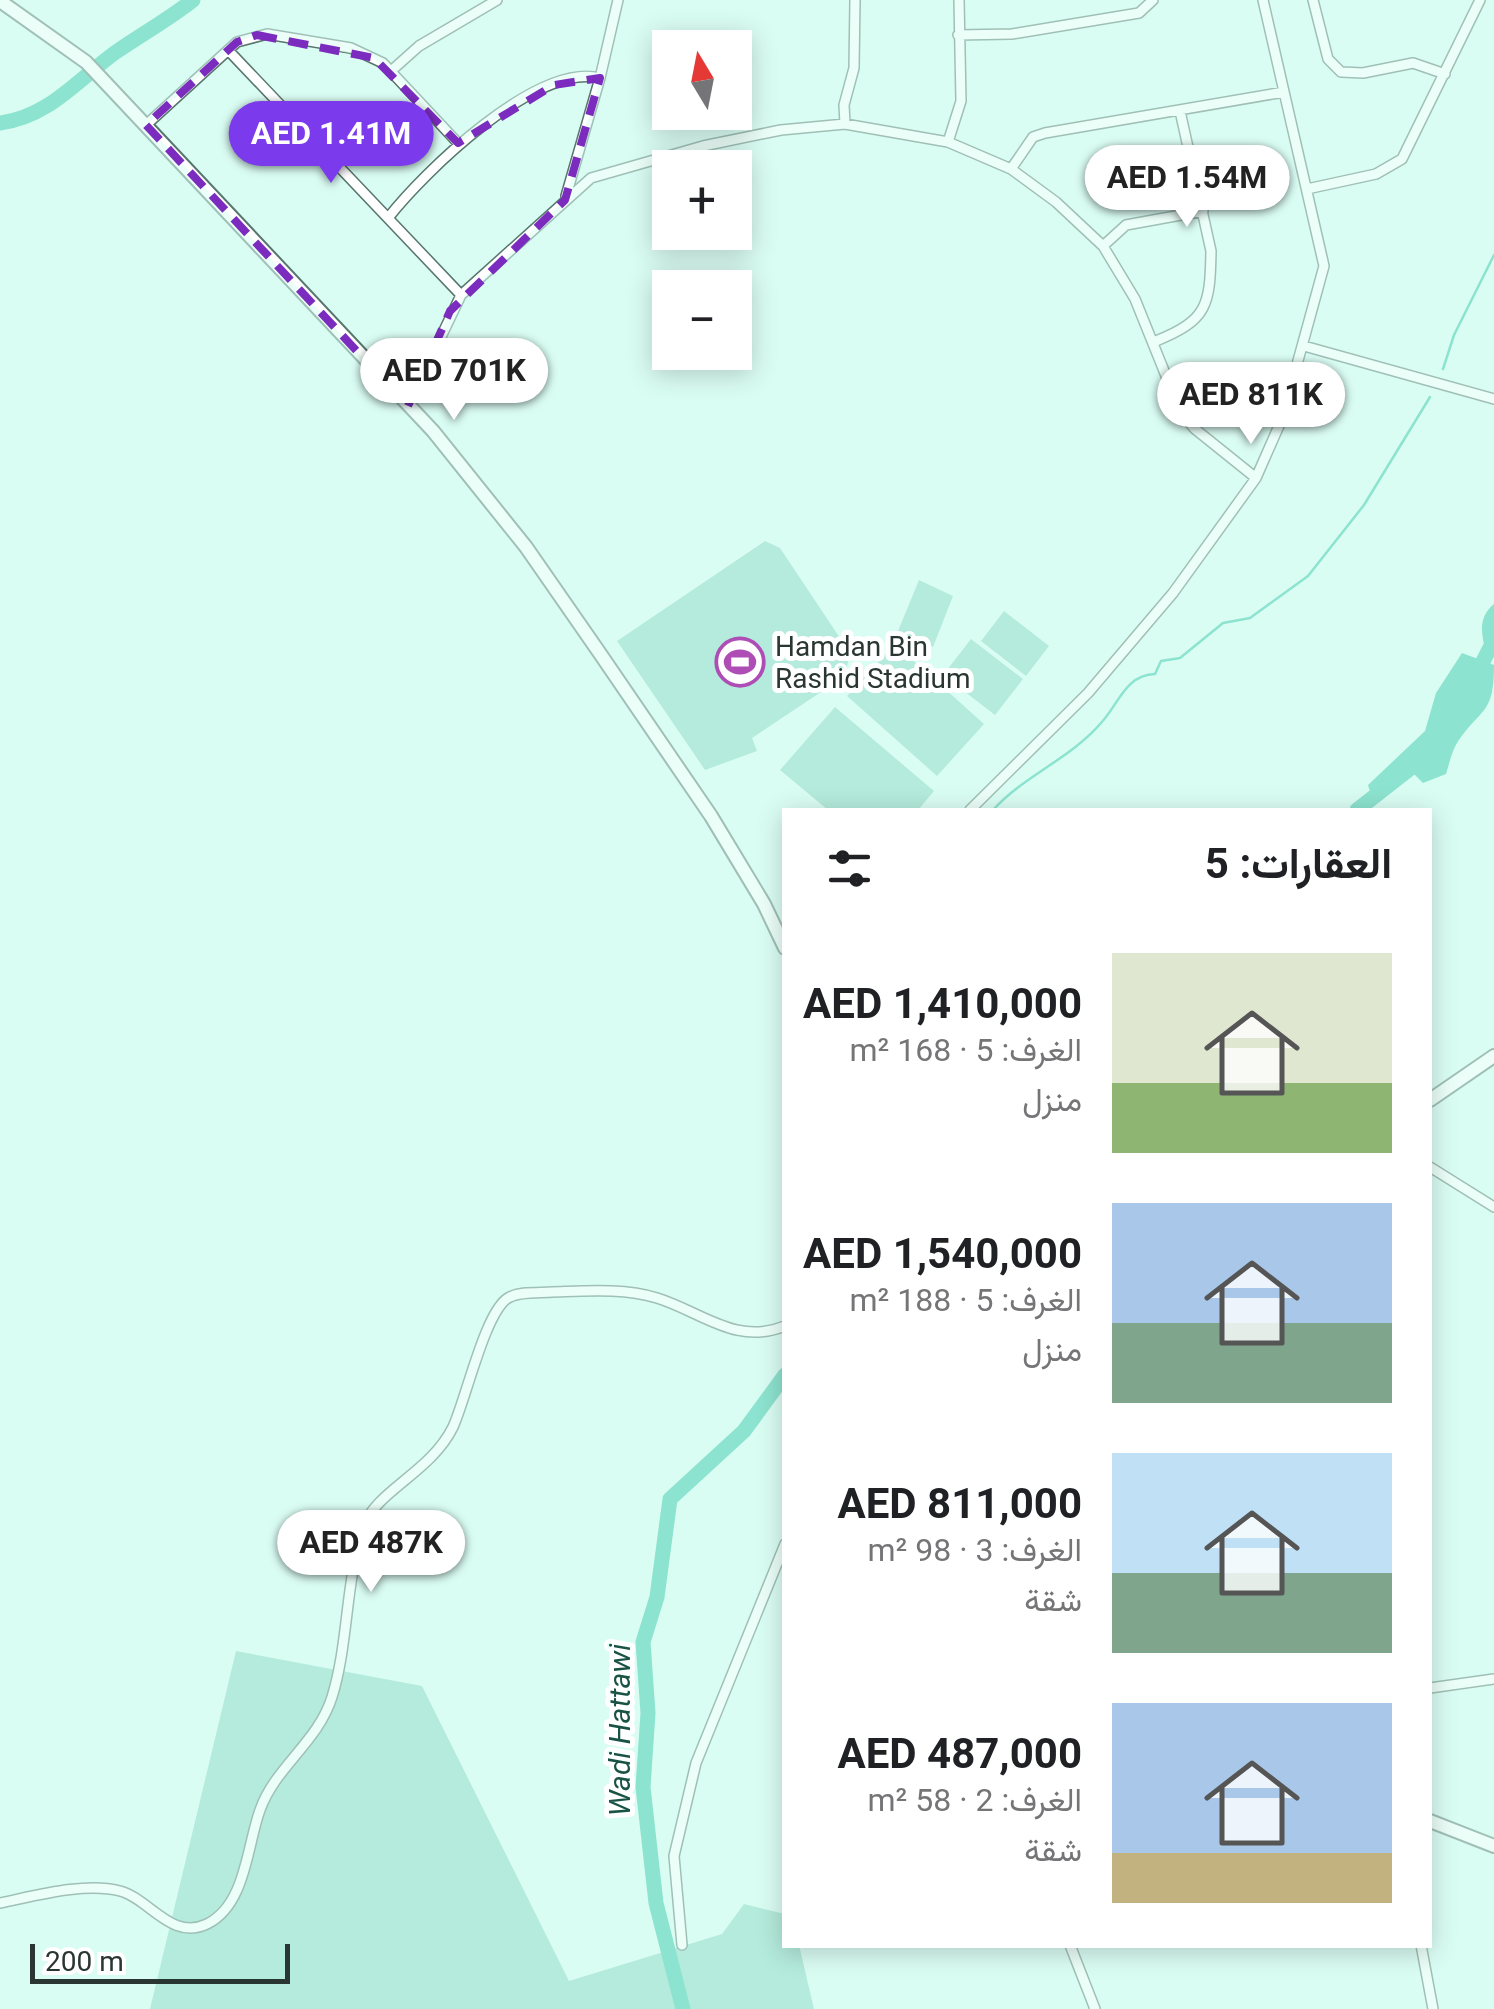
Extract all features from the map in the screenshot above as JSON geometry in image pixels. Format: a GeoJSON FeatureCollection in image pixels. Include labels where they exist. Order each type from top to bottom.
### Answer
{"type":"FeatureCollection","features":[{"type":"Feature","properties":{"kind":"street"},"geometry":{"type":"LineString","coordinates":[[390,71],[419,46],[497,0]]}},
{"type":"Feature","properties":{"kind":"street"},"geometry":{"type":"LineString","coordinates":[[565,200],[580,157],[618,0]]}},
{"type":"Feature","properties":{"kind":"street"},"geometry":{"type":"LineString","coordinates":[[845,124],[844,105],[854,68],[855,0]]}},
{"type":"Feature","properties":{"kind":"street"},"geometry":{"type":"LineString","coordinates":[[948,142],[961,101],[959,0]]}},
{"type":"Feature","properties":{"kind":"street"},"geometry":{"type":"LineString","coordinates":[[958,35],[1012,34],[1139,13],[1153,0]]}},
{"type":"Feature","properties":{"kind":"street"},"geometry":{"type":"LineString","coordinates":[[972,808],[1088,693],[1173,593],[1256,478],[1282,420],[1324,266],[1263,0]]}},
{"type":"Feature","properties":{"kind":"street"},"geometry":{"type":"LineString","coordinates":[[1313,0],[1328,59],[1342,72],[1363,73],[1413,62],[1445,74]]}},
{"type":"Feature","properties":{"kind":"street"},"geometry":{"type":"LineString","coordinates":[[1307,189],[1392,168],[1413,139],[1480,0]]}},
{"type":"Feature","properties":{"kind":"street"},"geometry":{"type":"LineString","coordinates":[[0,2],[86,62],[408,406],[526,547],[711,816],[782,941]]}},
{"type":"Feature","properties":{"kind":"street"},"geometry":{"type":"LineString","coordinates":[[146,125],[228,50],[248,36],[267,34],[359,50],[390,71],[458,143]]}},
{"type":"Feature","properties":{"kind":"street"},"geometry":{"type":"LineString","coordinates":[[228,50],[461,296]]}},
{"type":"Feature","properties":{"kind":"street"},"geometry":{"type":"LineString","coordinates":[[388,218],[458,143],[554,86],[589,76],[600,78]]}},
{"type":"Feature","properties":{"kind":"street"},"geometry":{"type":"LineString","coordinates":[[1011,169],[1033,137],[1045,133],[1284,92]]}},
{"type":"Feature","properties":{"kind":"street"},"geometry":{"type":"LineString","coordinates":[[1156,341],[1189,328],[1205,305],[1210,250],[1180,111]]}},
{"type":"Feature","properties":{"kind":"street"},"geometry":{"type":"LineString","coordinates":[[408,406],[461,296],[592,178],[703,146],[781,130],[845,124],[948,142],[1011,169],[1103,246],[1156,341],[1173,399],[1182,413],[1195,429],[1256,478]]}},
{"type":"Feature","properties":{"kind":"street"},"geometry":{"type":"LineString","coordinates":[[580,157],[591,172],[603,174]]}},
{"type":"Feature","properties":{"kind":"street"},"geometry":{"type":"LineString","coordinates":[[1103,246],[1126,225],[1203,212]]}},
{"type":"Feature","properties":{"kind":"street"},"geometry":{"type":"LineString","coordinates":[[1304,346],[1494,399]]}},
{"type":"Feature","properties":{"kind":"street"},"geometry":{"type":"LineString","coordinates":[[1432,1099],[1494,1056]]}},
{"type":"Feature","properties":{"kind":"street"},"geometry":{"type":"LineString","coordinates":[[1432,1168],[1494,1207]]}},
{"type":"Feature","properties":{"kind":"street"},"geometry":{"type":"LineString","coordinates":[[0,1903],[109,1889],[129,1894],[182,1927],[205,1925],[218,1916],[242,1875],[268,1792],[303,1751],[328,1710],[340,1665],[364,1524],[380,1501],[431,1461],[445,1442],[486,1342],[492,1311],[510,1296],[596,1291],[639,1295],[659,1298],[736,1332],[758,1333],[782,1327]]}},
{"type":"Feature","properties":{"kind":"street"},"geometry":{"type":"LineString","coordinates":[[682,1945],[674,1856],[696,1763],[782,1551]]}},
{"type":"Feature","properties":{"kind":"street"},"geometry":{"type":"LineString","coordinates":[[1432,1688],[1494,1679]]}},
{"type":"Feature","properties":{"kind":"street"},"geometry":{"type":"LineString","coordinates":[[1432,1822],[1494,1846]]}},
{"type":"Feature","properties":{"kind":"street"},"geometry":{"type":"LineString","coordinates":[[1071,1948],[1096,2009]]}},
{"type":"Feature","properties":{"kind":"street"},"geometry":{"type":"LineString","coordinates":[[1422,1948],[1434,2009]]}},
{"type":"Feature","properties":{"kind":"highlighted area"},"geometry":{"type":"Polygon","coordinates":[[[257,35],[374,58],[458,143],[554,85],[600,78],[565,200],[450,311],[408,406],[146,125],[237,42],[257,35]]]}},
{"type":"Feature","properties":{"kind":"shaded area","name":"Hamdan Bin Rashid Stadium"},"geometry":{"type":"Polygon","coordinates":[[[765,541],[780,548],[850,653],[845,676],[752,738],[757,751],[705,770],[617,641],[765,541]]]}},
{"type":"Feature","properties":{"kind":"shaded area"},"geometry":{"type":"Polygon","coordinates":[[[919,580],[953,596],[933,647],[898,631],[919,580]]]}},
{"type":"Feature","properties":{"kind":"shaded area"},"geometry":{"type":"Polygon","coordinates":[[[1494,604],[1494,653],[1486,652],[1482,632],[1485,614],[1494,604]]]}},
{"type":"Feature","properties":{"kind":"shaded area"},"geometry":{"type":"Polygon","coordinates":[[[1004,611],[1049,646],[1026,676],[981,641],[1004,611]]]}},
{"type":"Feature","properties":{"kind":"shaded area"},"geometry":{"type":"Polygon","coordinates":[[[971,639],[1023,679],[995,715],[943,675],[971,639]]]}},
{"type":"Feature","properties":{"kind":"shaded area"},"geometry":{"type":"Polygon","coordinates":[[[895,644],[984,724],[937,776],[847,696],[895,644]]]}},
{"type":"Feature","properties":{"kind":"shaded area"},"geometry":{"type":"Polygon","coordinates":[[[1462,653],[1494,665],[1492,694],[1485,710],[1457,743],[1446,774],[1423,783],[1414,774],[1399,772],[1389,786],[1372,798],[1368,785],[1425,731],[1436,693],[1462,653]]]}},
{"type":"Feature","properties":{"kind":"shaded area"},"geometry":{"type":"Polygon","coordinates":[[[835,707],[934,791],[920,808],[826,808],[780,770],[835,707]]]}},
{"type":"Feature","properties":{"kind":"shaded area"},"geometry":{"type":"Polygon","coordinates":[[[236,1651],[422,1686],[569,1981],[722,1934],[744,1904],[782,1913],[782,1948],[800,1948],[814,2009],[150,2009],[236,1651]]]}},
{"type":"Feature","properties":{"kind":"waterway"},"geometry":{"type":"LineString","coordinates":[[0,123],[48,105],[116,52],[193,0]]}},
{"type":"Feature","properties":{"kind":"waterway"},"geometry":{"type":"LineString","coordinates":[[1443,369],[1454,335],[1494,255]]}},
{"type":"Feature","properties":{"kind":"waterway"},"geometry":{"type":"LineString","coordinates":[[995,808],[1089,736],[1136,679],[1155,674],[1161,661],[1180,658],[1223,623],[1250,618],[1308,576],[1364,505],[1430,397]]}},
{"type":"Feature","properties":{"kind":"waterway","name":"Wadi Hattawi"},"geometry":{"type":"LineString","coordinates":[[1474,679],[1494,640]]}},
{"type":"Feature","properties":{"kind":"waterway","name":"Wadi Hattawi"},"geometry":{"type":"LineString","coordinates":[[1360,808],[1421,760]]}},
{"type":"Feature","properties":{"kind":"waterway","name":"Wadi Hattawi"},"geometry":{"type":"LineString","coordinates":[[683,2009],[656,1903],[643,1787],[648,1713],[643,1642],[657,1597],[670,1499],[744,1431],[782,1379]]}},
{"type":"Feature","properties":{"kind":"place","name":"Hamdan Bin Rashid Stadium"},"geometry":{"type":"Point","coordinates":[740,662]}}]}
